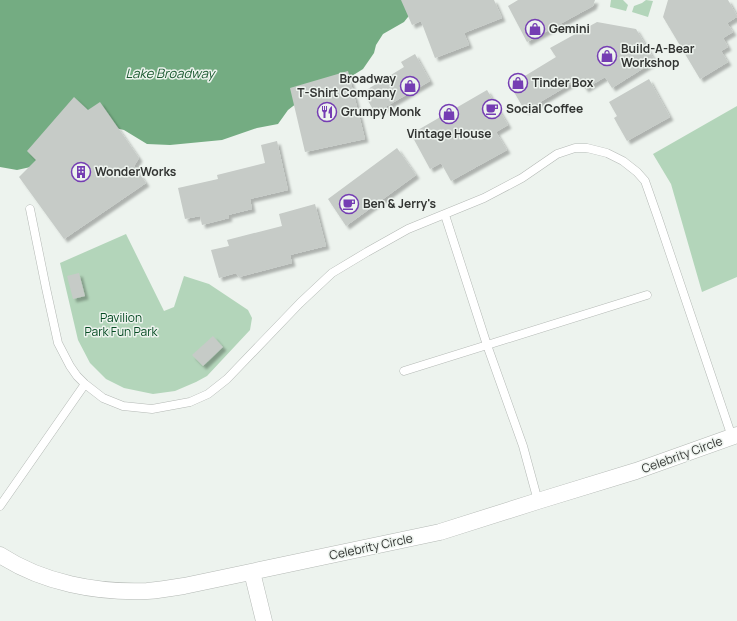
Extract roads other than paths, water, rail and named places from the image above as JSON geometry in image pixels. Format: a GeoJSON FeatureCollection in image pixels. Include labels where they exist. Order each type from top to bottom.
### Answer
{"type":"FeatureCollection","features":[{"type":"Feature","properties":{"kind":"street","name":"Celebrity Circle"},"geometry":{"type":"LineString","coordinates":[[0,555],[40,575],[72,584],[94,588],[119,591],[149,591],[184,586],[440,532],[636,471],[735,436]]}},
{"type":"Feature","properties":{"kind":"street"},"geometry":{"type":"LineString","coordinates":[[252,572],[264,621]]}},
{"type":"Feature","properties":{"kind":"lane"},"geometry":{"type":"LineString","coordinates":[[30,209],[58,343],[70,366],[85,384],[96,393],[112,402],[122,406],[152,409],[190,402],[208,394],[227,379],[300,303],[332,273],[347,263],[408,229],[484,198],[522,178],[557,154],[575,148],[587,148],[607,153],[623,161],[637,172],[645,181],[735,436]]}},
{"type":"Feature","properties":{"kind":"lane"},"geometry":{"type":"LineString","coordinates":[[445,215],[487,345],[523,446],[538,501]]}},
{"type":"Feature","properties":{"kind":"lane"},"geometry":{"type":"LineString","coordinates":[[404,371],[647,295]]}},
{"type":"Feature","properties":{"kind":"lane"},"geometry":{"type":"LineString","coordinates":[[0,506],[85,384]]}},
{"type":"Feature","properties":{"kind":"water","name":"Lake Broadway"},"geometry":{"type":"Polygon","coordinates":[[[0,0],[423,0],[404,22],[383,34],[376,45],[374,53],[363,69],[336,86],[306,96],[288,110],[278,124],[257,128],[222,140],[170,145],[147,144],[124,130],[94,123],[35,166],[17,170],[0,167],[0,0]]]}},
{"type":"Feature","properties":{"kind":"place","name":"Gemini"},"geometry":{"type":"Point","coordinates":[535,29]}},
{"type":"Feature","properties":{"kind":"place","name":"Build-A-Bear Workshop"},"geometry":{"type":"Point","coordinates":[607,56]}},
{"type":"Feature","properties":{"kind":"place","name":"Tinder Box"},"geometry":{"type":"Point","coordinates":[518,83]}},
{"type":"Feature","properties":{"kind":"place","name":"Broadway T-Shirt Company"},"geometry":{"type":"Point","coordinates":[410,86]}},
{"type":"Feature","properties":{"kind":"place","name":"Social Coffee"},"geometry":{"type":"Point","coordinates":[492,109]}},
{"type":"Feature","properties":{"kind":"place","name":"Grumpy Monk"},"geometry":{"type":"Point","coordinates":[327,112]}},
{"type":"Feature","properties":{"kind":"place","name":"Vintage House"},"geometry":{"type":"Point","coordinates":[449,114]}},
{"type":"Feature","properties":{"kind":"place","name":"WonderWorks"},"geometry":{"type":"Point","coordinates":[81,172]}},
{"type":"Feature","properties":{"kind":"place","name":"Ben & Jerry's"},"geometry":{"type":"Point","coordinates":[349,204]}},
{"type":"Feature","properties":{"kind":"park label","name":"Pavilion Park Fun Park"},"geometry":{"type":"Point","coordinates":[121,325]}}]}
